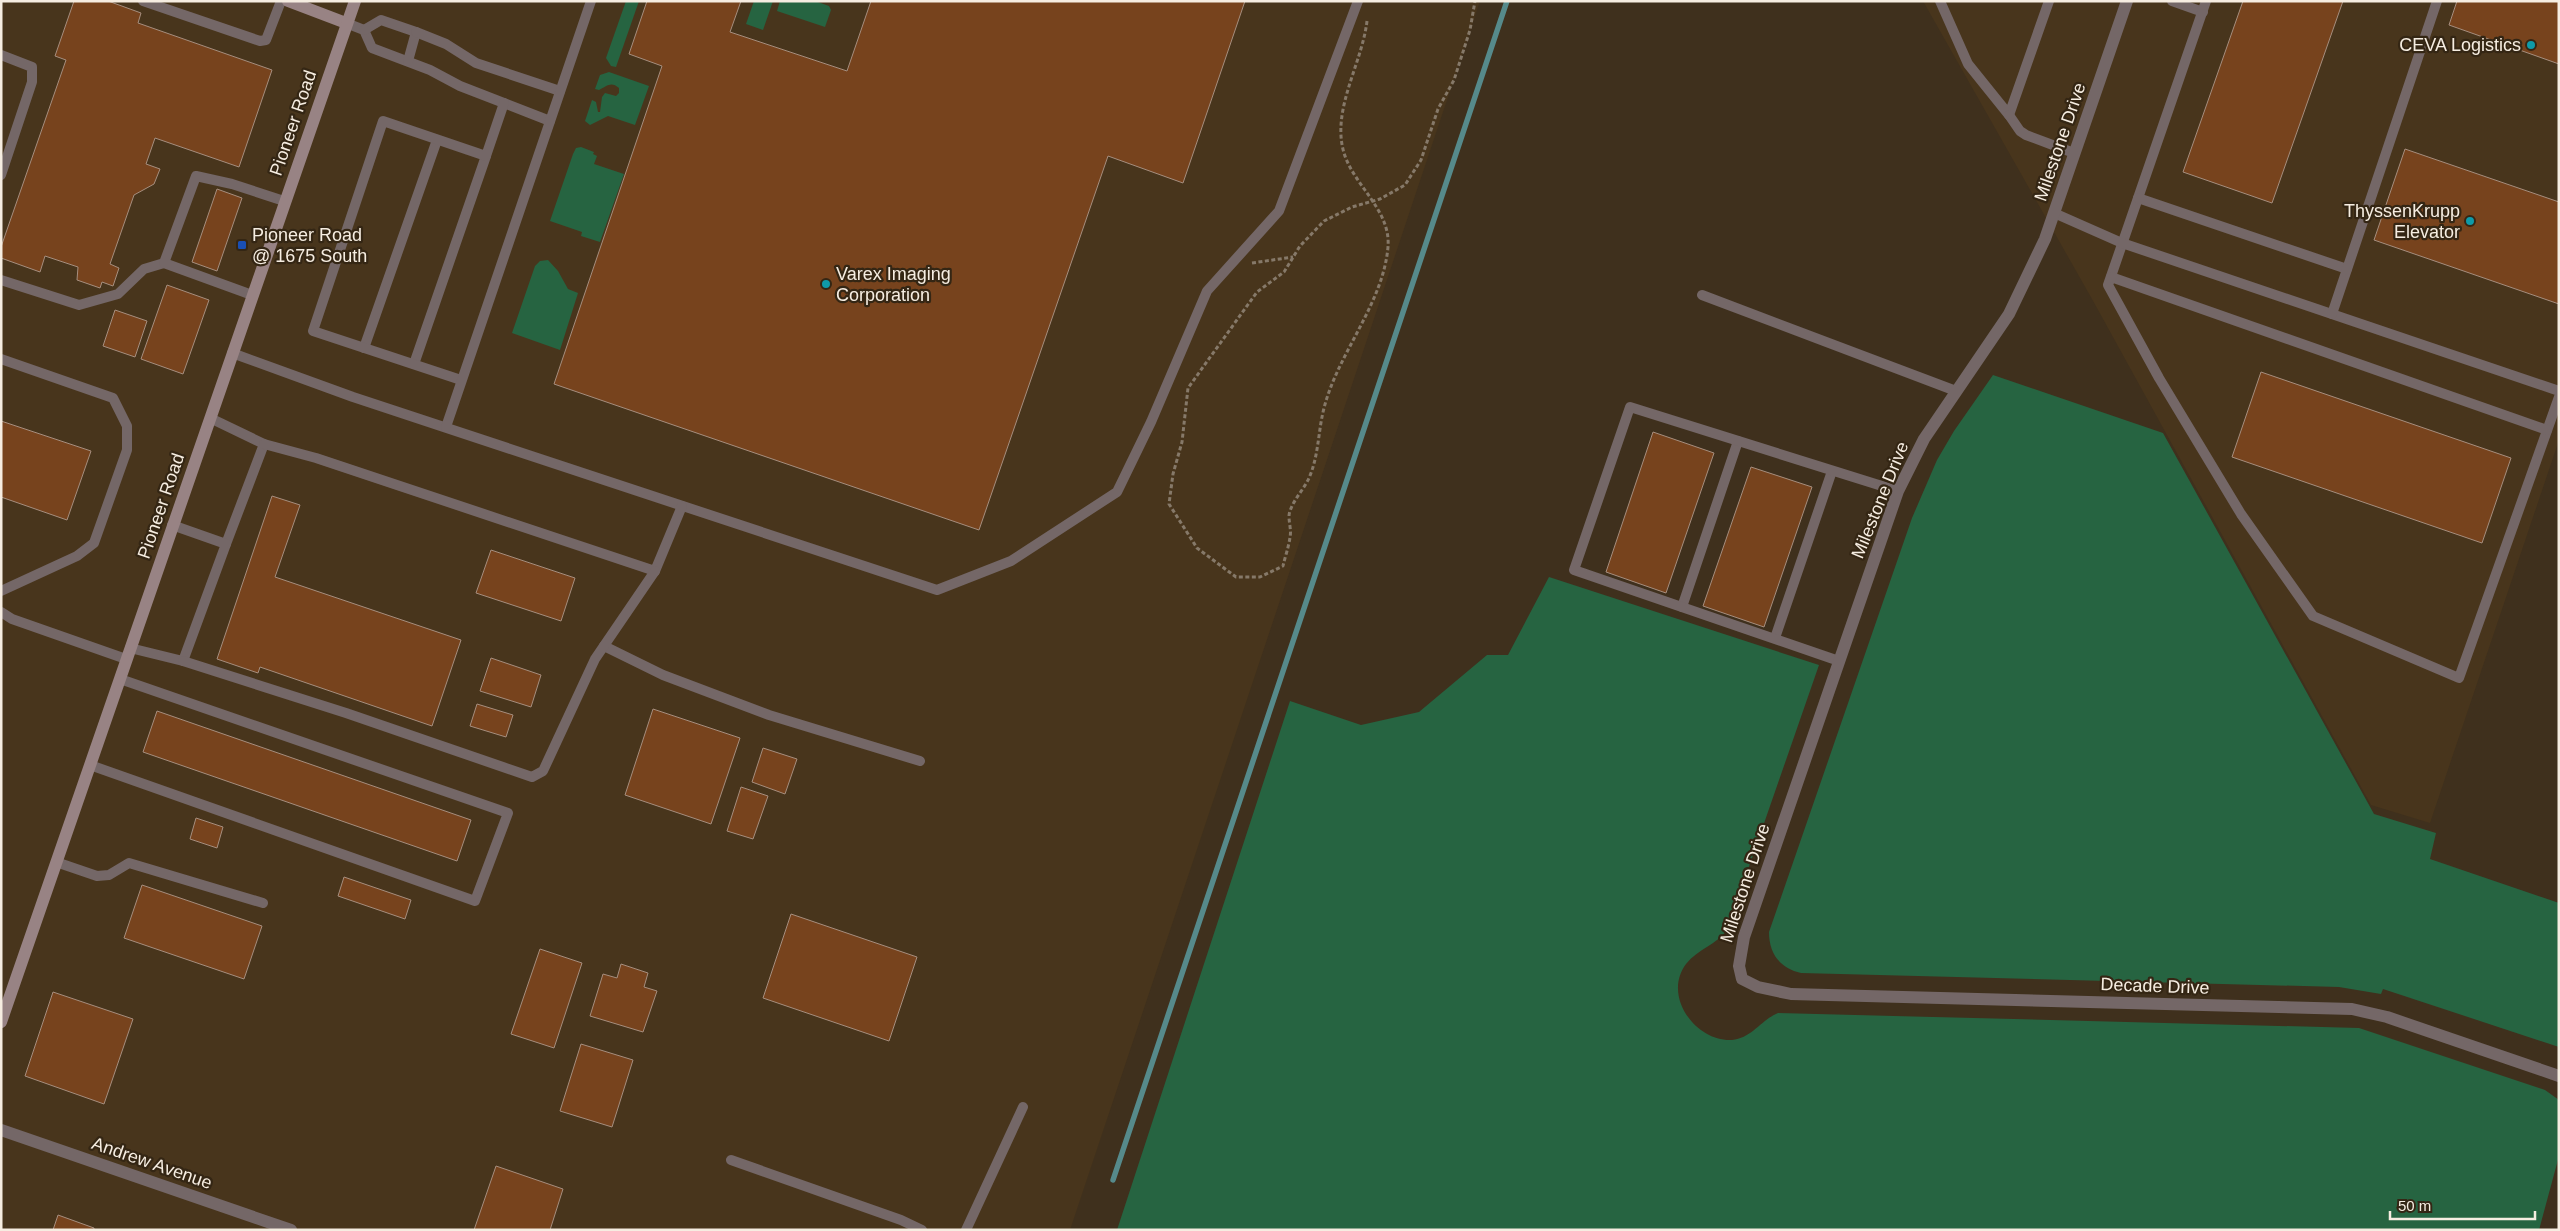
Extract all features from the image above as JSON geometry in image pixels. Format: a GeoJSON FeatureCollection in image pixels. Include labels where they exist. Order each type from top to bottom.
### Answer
{"type":"FeatureCollection","features":[{"type":"Feature","properties":{"kind":"main road"},"geometry":{"type":"LineString","coordinates":[[288,1],[346,23]]}},
{"type":"Feature","properties":{"kind":"main road","name":"Pioneer Road"},"geometry":{"type":"LineString","coordinates":[[1,1022],[284,201],[355,1]]}},
{"type":"Feature","properties":{"kind":"street","name":"Milestone Drive"},"geometry":{"type":"LineString","coordinates":[[1742,979],[1739,966],[1744,937],[1898,491],[1924,439],[2009,314],[2031,271],[2054,213],[2127,1]]}},
{"type":"Feature","properties":{"kind":"street","name":"Decade Drive"},"geometry":{"type":"LineString","coordinates":[[1742,979],[1758,987],[1791,994],[2352,1009],[2387,1017],[2559,1076]]}},
{"type":"Feature","properties":{"kind":"street","name":"Andrew Avenue"},"geometry":{"type":"LineString","coordinates":[[1,1130],[291,1230]]}},
{"type":"Feature","properties":{"kind":"lane"},"geometry":{"type":"LineString","coordinates":[[143,1],[260,40],[266,40],[281,1]]}},
{"type":"Feature","properties":{"kind":"lane"},"geometry":{"type":"LineString","coordinates":[[446,427],[591,1]]}},
{"type":"Feature","properties":{"kind":"lane"},"geometry":{"type":"LineString","coordinates":[[232,353],[446,427],[937,590],[1011,560],[1117,492],[1151,422],[1207,291],[1278,211],[1358,1]]}},
{"type":"Feature","properties":{"kind":"lane"},"geometry":{"type":"LineString","coordinates":[[1940,1],[1968,64],[2020,131],[2074,153]]}},
{"type":"Feature","properties":{"kind":"lane"},"geometry":{"type":"LineString","coordinates":[[2008,115],[2049,1]]}},
{"type":"Feature","properties":{"kind":"lane"},"geometry":{"type":"LineString","coordinates":[[2172,1],[2203,12]]}},
{"type":"Feature","properties":{"kind":"lane"},"geometry":{"type":"LineString","coordinates":[[2206,1],[2108,285],[2158,378],[2241,514],[2313,616],[2459,678],[2559,397]]}},
{"type":"Feature","properties":{"kind":"lane"},"geometry":{"type":"LineString","coordinates":[[2332,314],[2437,1]]}},
{"type":"Feature","properties":{"kind":"lane"},"geometry":{"type":"LineString","coordinates":[[364,30],[381,20],[446,44],[476,63],[560,91]]}},
{"type":"Feature","properties":{"kind":"lane"},"geometry":{"type":"LineString","coordinates":[[346,23],[364,30],[372,48],[430,70],[460,86],[550,121]]}},
{"type":"Feature","properties":{"kind":"lane"},"geometry":{"type":"LineString","coordinates":[[408,61],[416,32]]}},
{"type":"Feature","properties":{"kind":"lane"},"geometry":{"type":"LineString","coordinates":[[1,56],[32,67],[32,82],[1,175]]}},
{"type":"Feature","properties":{"kind":"lane"},"geometry":{"type":"LineString","coordinates":[[414,364],[504,103]]}},
{"type":"Feature","properties":{"kind":"lane"},"geometry":{"type":"LineString","coordinates":[[461,380],[312,331],[383,121],[486,156]]}},
{"type":"Feature","properties":{"kind":"lane"},"geometry":{"type":"LineString","coordinates":[[364,348],[437,140]]}},
{"type":"Feature","properties":{"kind":"lane"},"geometry":{"type":"LineString","coordinates":[[164,263],[196,176],[232,184],[284,201]]}},
{"type":"Feature","properties":{"kind":"lane"},"geometry":{"type":"LineString","coordinates":[[2138,198],[2347,269]]}},
{"type":"Feature","properties":{"kind":"lane"},"geometry":{"type":"LineString","coordinates":[[2054,213],[2122,243],[2559,391]]}},
{"type":"Feature","properties":{"kind":"lane"},"geometry":{"type":"LineString","coordinates":[[1,280],[79,305],[118,294],[144,269],[164,263],[252,295]]}},
{"type":"Feature","properties":{"kind":"lane"},"geometry":{"type":"LineString","coordinates":[[2111,277],[2547,430]]}},
{"type":"Feature","properties":{"kind":"lane"},"geometry":{"type":"LineString","coordinates":[[1702,294],[1956,391]]}},
{"type":"Feature","properties":{"kind":"lane"},"geometry":{"type":"LineString","coordinates":[[1,359],[113,398],[127,426],[127,450],[94,542],[76,556],[1,591]]}},
{"type":"Feature","properties":{"kind":"lane"},"geometry":{"type":"LineString","coordinates":[[1839,661],[1574,570],[1630,407],[1898,491]]}},
{"type":"Feature","properties":{"kind":"lane"},"geometry":{"type":"LineString","coordinates":[[210,418],[264,444],[316,458],[655,571]]}},
{"type":"Feature","properties":{"kind":"lane"},"geometry":{"type":"LineString","coordinates":[[1682,607],[1738,441]]}},
{"type":"Feature","properties":{"kind":"lane"},"geometry":{"type":"LineString","coordinates":[[183,661],[264,444]]}},
{"type":"Feature","properties":{"kind":"lane"},"geometry":{"type":"LineString","coordinates":[[1775,638],[1832,471]]}},
{"type":"Feature","properties":{"kind":"lane"},"geometry":{"type":"LineString","coordinates":[[1,612],[12,619],[128,654],[183,661],[310,701],[532,777],[542,771],[595,659],[655,571],[682,506]]}},
{"type":"Feature","properties":{"kind":"lane"},"geometry":{"type":"LineString","coordinates":[[172,526],[226,544]]}},
{"type":"Feature","properties":{"kind":"lane"},"geometry":{"type":"LineString","coordinates":[[604,646],[663,675],[770,715],[920,761]]}},
{"type":"Feature","properties":{"kind":"lane"},"geometry":{"type":"LineString","coordinates":[[90,765],[475,901],[508,813],[120,678]]}},
{"type":"Feature","properties":{"kind":"lane"},"geometry":{"type":"LineString","coordinates":[[56,862],[97,876],[109,875],[129,863],[263,903]]}},
{"type":"Feature","properties":{"kind":"lane"},"geometry":{"type":"LineString","coordinates":[[966,1230],[1023,1107]]}},
{"type":"Feature","properties":{"kind":"lane"},"geometry":{"type":"LineString","coordinates":[[731,1160],[901,1220],[922,1230]]}},
{"type":"Feature","properties":{"kind":"path"},"geometry":{"type":"LineString","coordinates":[[1368,15],[1356,65],[1341,110],[1344,153],[1371,201],[1384,218],[1388,246],[1382,273],[1363,322],[1342,358],[1324,408],[1318,448],[1309,478],[1289,512],[1291,536],[1283,566],[1260,577],[1236,577],[1197,548],[1169,504],[1173,474],[1182,442],[1188,388],[1257,292],[1284,272],[1300,246],[1324,222],[1352,207],[1371,201],[1405,185],[1421,160],[1438,109],[1454,80],[1470,30],[1475,1]]}},
{"type":"Feature","properties":{"kind":"path"},"geometry":{"type":"LineString","coordinates":[[1229,266],[1293,257]]}},
{"type":"Feature","properties":{"kind":"shaded area"},"geometry":{"type":"Polygon","coordinates":[[[1,1],[1480,1],[1070,1230],[1,1230],[1,1]]]}},
{"type":"Feature","properties":{"kind":"shaded area"},"geometry":{"type":"Polygon","coordinates":[[[1923,1],[2559,1],[2559,440],[2430,823],[2371,805],[2092,299],[1923,1]]]}},
{"type":"Feature","properties":{"kind":"green space"},"geometry":{"type":"Polygon","coordinates":[[[626,1],[639,1],[616,67],[611,66],[606,58],[626,1]]]}},
{"type":"Feature","properties":{"kind":"green space"},"geometry":{"type":"Polygon","coordinates":[[[754,1],[773,1],[763,30],[746,24],[754,1]]]}},
{"type":"Feature","properties":{"kind":"green space"},"geometry":{"type":"Polygon","coordinates":[[[780,1],[815,1],[829,6],[831,10],[825,27],[777,11],[780,1]]]}},
{"type":"Feature","properties":{"kind":"green space"},"geometry":{"type":"Polygon","coordinates":[[[609,72],[649,86],[635,125],[608,116],[590,125],[585,121],[592,100],[596,102],[598,112],[600,112],[602,97],[605,93],[616,96],[619,93],[619,88],[614,85],[609,85],[599,90],[595,89],[600,75],[609,72]]]}},
{"type":"Feature","properties":{"kind":"green space"},"geometry":{"type":"Polygon","coordinates":[[[581,147],[594,152],[593,154],[597,156],[594,164],[624,174],[600,242],[581,236],[582,232],[550,221],[573,154],[576,148],[581,147]]]}},
{"type":"Feature","properties":{"kind":"green space"},"geometry":{"type":"Polygon","coordinates":[[[548,260],[558,271],[568,289],[578,293],[560,350],[512,333],[535,266],[540,261],[548,260]]]}},
{"type":"Feature","properties":{"kind":"green space"},"geometry":{"type":"Polygon","coordinates":[[[1993,375],[2163,433],[2374,814],[2436,833],[2430,859],[2559,903],[2559,1047],[2383,989],[2381,994],[2339,987],[1801,973],[1787,968],[1777,959],[1771,947],[1769,932],[1912,518],[1937,460],[1954,431],[1993,375]]]}},
{"type":"Feature","properties":{"kind":"green space"},"geometry":{"type":"Polygon","coordinates":[[[1549,577],[1819,665],[1727,930],[1718,940],[1696,954],[1686,964],[1680,977],[1678,990],[1686,1015],[1706,1033],[1719,1039],[1739,1039],[1778,1013],[2359,1028],[2545,1090],[2559,1100],[2559,1156],[2539,1230],[1117,1230],[1290,701],[1361,725],[1419,712],[1487,655],[1508,655],[1549,577]]]}},
{"type":"Feature","properties":{"kind":"building"},"geometry":{"type":"Polygon","coordinates":[[[74,1],[108,1],[141,13],[138,23],[272,70],[239,167],[155,138],[146,164],[160,169],[154,184],[134,195],[110,264],[119,268],[113,286],[102,282],[100,288],[77,280],[78,267],[45,256],[40,272],[1,258],[1,247],[66,60],[55,56],[74,1]]]}},
{"type":"Feature","properties":{"kind":"building","name":"Varex Imaging Corporation"},"geometry":{"type":"Polygon","coordinates":[[[647,1],[741,1],[730,32],[847,71],[871,1],[1245,1],[1183,183],[1108,156],[979,530],[554,384],[662,66],[629,54],[647,1]]]}},
{"type":"Feature","properties":{"kind":"building"},"geometry":{"type":"Polygon","coordinates":[[[2243,1],[2343,1],[2272,203],[2183,172],[2243,1]]]}},
{"type":"Feature","properties":{"kind":"building","name":"CEVA Logistics"},"geometry":{"type":"Polygon","coordinates":[[[2457,1],[2559,1],[2559,64],[2449,25],[2457,1]]]}},
{"type":"Feature","properties":{"kind":"building","name":"ThyssenKrupp Elevator"},"geometry":{"type":"Polygon","coordinates":[[[2405,149],[2559,202],[2559,304],[2374,240],[2405,149]]]}},
{"type":"Feature","properties":{"kind":"building"},"geometry":{"type":"Polygon","coordinates":[[[217,189],[242,198],[217,271],[192,262],[217,189]]]}},
{"type":"Feature","properties":{"kind":"building"},"geometry":{"type":"Polygon","coordinates":[[[167,285],[209,300],[183,374],[141,359],[167,285]]]}},
{"type":"Feature","properties":{"kind":"building"},"geometry":{"type":"Polygon","coordinates":[[[115,310],[147,321],[135,357],[103,346],[115,310]]]}},
{"type":"Feature","properties":{"kind":"building"},"geometry":{"type":"Polygon","coordinates":[[[2261,372],[2511,458],[2482,543],[2232,457],[2261,372]]]}},
{"type":"Feature","properties":{"kind":"building"},"geometry":{"type":"Polygon","coordinates":[[[1,421],[91,451],[67,520],[1,497],[1,421]]]}},
{"type":"Feature","properties":{"kind":"building"},"geometry":{"type":"Polygon","coordinates":[[[1653,432],[1714,453],[1666,593],[1606,572],[1653,432]]]}},
{"type":"Feature","properties":{"kind":"building"},"geometry":{"type":"Polygon","coordinates":[[[1751,467],[1812,487],[1764,627],[1703,606],[1751,467]]]}},
{"type":"Feature","properties":{"kind":"building"},"geometry":{"type":"Polygon","coordinates":[[[272,496],[300,505],[275,577],[461,640],[432,726],[260,667],[258,673],[217,659],[272,496]]]}},
{"type":"Feature","properties":{"kind":"building"},"geometry":{"type":"Polygon","coordinates":[[[491,550],[575,578],[561,621],[476,593],[491,550]]]}},
{"type":"Feature","properties":{"kind":"building"},"geometry":{"type":"Polygon","coordinates":[[[491,658],[541,675],[531,707],[480,691],[491,658]]]}},
{"type":"Feature","properties":{"kind":"building"},"geometry":{"type":"Polygon","coordinates":[[[477,704],[513,715],[506,737],[470,726],[477,704]]]}},
{"type":"Feature","properties":{"kind":"building"},"geometry":{"type":"Polygon","coordinates":[[[653,709],[740,738],[711,824],[625,795],[653,709]]]}},
{"type":"Feature","properties":{"kind":"building"},"geometry":{"type":"Polygon","coordinates":[[[157,711],[471,820],[457,861],[143,752],[157,711]]]}},
{"type":"Feature","properties":{"kind":"building"},"geometry":{"type":"Polygon","coordinates":[[[763,748],[797,759],[785,794],[752,782],[763,748]]]}},
{"type":"Feature","properties":{"kind":"building"},"geometry":{"type":"Polygon","coordinates":[[[741,787],[768,796],[753,839],[727,831],[741,787]]]}},
{"type":"Feature","properties":{"kind":"building"},"geometry":{"type":"Polygon","coordinates":[[[196,818],[223,827],[217,848],[190,839],[196,818]]]}},
{"type":"Feature","properties":{"kind":"building"},"geometry":{"type":"Polygon","coordinates":[[[344,877],[411,900],[405,919],[338,896],[344,877]]]}},
{"type":"Feature","properties":{"kind":"building"},"geometry":{"type":"Polygon","coordinates":[[[142,885],[262,926],[244,979],[124,938],[142,885]]]}},
{"type":"Feature","properties":{"kind":"building"},"geometry":{"type":"Polygon","coordinates":[[[791,914],[917,957],[889,1041],[763,998],[791,914]]]}},
{"type":"Feature","properties":{"kind":"building"},"geometry":{"type":"Polygon","coordinates":[[[540,949],[582,963],[554,1048],[511,1034],[540,949]]]}},
{"type":"Feature","properties":{"kind":"building"},"geometry":{"type":"Polygon","coordinates":[[[621,964],[648,973],[644,987],[657,991],[643,1032],[590,1016],[603,974],[617,978],[621,964]]]}},
{"type":"Feature","properties":{"kind":"building"},"geometry":{"type":"Polygon","coordinates":[[[53,992],[133,1019],[104,1104],[25,1076],[53,992]]]}},
{"type":"Feature","properties":{"kind":"building"},"geometry":{"type":"Polygon","coordinates":[[[581,1044],[633,1060],[612,1127],[560,1111],[581,1044]]]}},
{"type":"Feature","properties":{"kind":"building"},"geometry":{"type":"Polygon","coordinates":[[[496,1166],[563,1189],[550,1230],[474,1230],[496,1166]]]}},
{"type":"Feature","properties":{"kind":"building"},"geometry":{"type":"Polygon","coordinates":[[[58,1215],[94,1228],[94,1230],[53,1230],[58,1215]]]}},
{"type":"Feature","properties":{"kind":"waterway"},"geometry":{"type":"LineString","coordinates":[[1113,1180],[1507,1]]}},
{"type":"Feature","properties":{"kind":"place","name":"CEVA Logistics"},"geometry":{"type":"Point","coordinates":[2531,45]}},
{"type":"Feature","properties":{"kind":"place","name":"ThyssenKrupp Elevator"},"geometry":{"type":"Point","coordinates":[2470,221]}},
{"type":"Feature","properties":{"kind":"place","name":"Pioneer Road @ 1675 South"},"geometry":{"type":"Point","coordinates":[242,245]}},
{"type":"Feature","properties":{"kind":"place","name":"Varex Imaging Corporation"},"geometry":{"type":"Point","coordinates":[826,284]}}]}
